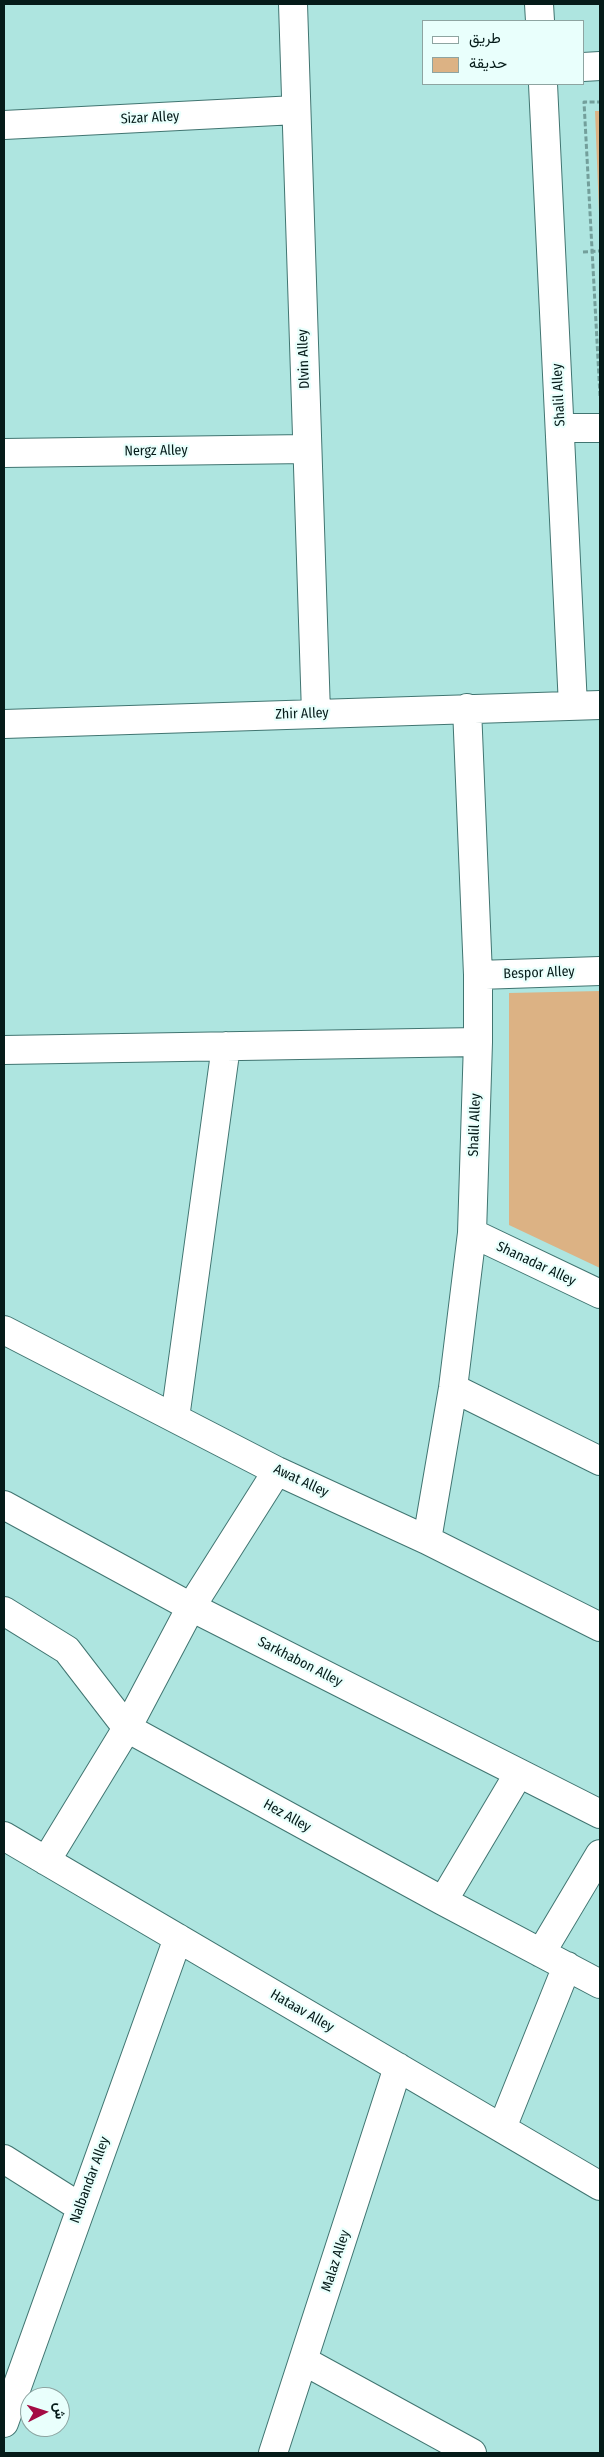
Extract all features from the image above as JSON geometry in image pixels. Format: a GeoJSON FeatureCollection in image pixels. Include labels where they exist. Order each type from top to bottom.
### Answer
{"type":"FeatureCollection","features":[{"type":"Feature","properties":{"kind":"street","name":"Dlvin Alley"},"geometry":{"type":"LineString","coordinates":[[293,4],[316,713]]}},
{"type":"Feature","properties":{"kind":"street"},"geometry":{"type":"LineString","coordinates":[[539,4],[540,20]]}},
{"type":"Feature","properties":{"kind":"street"},"geometry":{"type":"LineString","coordinates":[[584,67],[600,66]]}},
{"type":"Feature","properties":{"kind":"street","name":"Shalil Alley"},"geometry":{"type":"LineString","coordinates":[[543,85],[573,706]]}},
{"type":"Feature","properties":{"kind":"street","name":"Sizar Alley"},"geometry":{"type":"LineString","coordinates":[[4,124],[296,110]]}},
{"type":"Feature","properties":{"kind":"street"},"geometry":{"type":"LineString","coordinates":[[560,428],[600,428]]}},
{"type":"Feature","properties":{"kind":"street","name":"Nergz Alley"},"geometry":{"type":"LineString","coordinates":[[4,453],[307,449]]}},
{"type":"Feature","properties":{"kind":"street","name":"Zhir Alley"},"geometry":{"type":"LineString","coordinates":[[4,724],[600,705]]}},
{"type":"Feature","properties":{"kind":"street","name":"Shalil Alley"},"geometry":{"type":"LineString","coordinates":[[427,1540],[454,1388],[472,1233],[478,1042],[478,975],[467,708]]}},
{"type":"Feature","properties":{"kind":"street","name":"Bespor Alley"},"geometry":{"type":"LineString","coordinates":[[478,975],[600,972]]}},
{"type":"Feature","properties":{"kind":"street"},"geometry":{"type":"LineString","coordinates":[[4,1050],[478,1042]]}},
{"type":"Feature","properties":{"kind":"street"},"geometry":{"type":"LineString","coordinates":[[175,1418],[226,1046]]}},
{"type":"Feature","properties":{"kind":"street","name":"Shanadar Alley"},"geometry":{"type":"LineString","coordinates":[[472,1233],[600,1294]]}},
{"type":"Feature","properties":{"kind":"street","name":"Awat Alley"},"geometry":{"type":"LineString","coordinates":[[4,1330],[277,1471],[427,1540],[600,1627]]}},
{"type":"Feature","properties":{"kind":"street"},"geometry":{"type":"LineString","coordinates":[[454,1388],[600,1461]]}},
{"type":"Feature","properties":{"kind":"street"},"geometry":{"type":"LineString","coordinates":[[46,1861],[127,1728],[191,1607],[277,1471]]}},
{"type":"Feature","properties":{"kind":"street","name":"Sarkhabon Alley"},"geometry":{"type":"LineString","coordinates":[[4,1505],[191,1607],[600,1814]]}},
{"type":"Feature","properties":{"kind":"street","name":"Hez Alley"},"geometry":{"type":"LineString","coordinates":[[4,1611],[67,1650],[127,1728],[442,1901],[600,1984]]}},
{"type":"Feature","properties":{"kind":"street"},"geometry":{"type":"LineString","coordinates":[[442,1901],[519,1773]]}},
{"type":"Feature","properties":{"kind":"street","name":"Hataav Alley"},"geometry":{"type":"LineString","coordinates":[[4,1836],[600,2186]]}},
{"type":"Feature","properties":{"kind":"street"},"geometry":{"type":"LineString","coordinates":[[541,1953],[600,1854]]}},
{"type":"Feature","properties":{"kind":"street","name":"Nalbandar Alley"},"geometry":{"type":"LineString","coordinates":[[4,2423],[178,1938]]}},
{"type":"Feature","properties":{"kind":"street"},"geometry":{"type":"LineString","coordinates":[[502,2128],[567,1966]]}},
{"type":"Feature","properties":{"kind":"street","name":"Malaz Alley"},"geometry":{"type":"LineString","coordinates":[[273,2453],[398,2068]]}},
{"type":"Feature","properties":{"kind":"street"},"geometry":{"type":"LineString","coordinates":[[4,2159],[80,2207]]}},
{"type":"Feature","properties":{"kind":"street"},"geometry":{"type":"LineString","coordinates":[[304,2361],[472,2453]]}},
{"type":"Feature","properties":{"kind":"path"},"geometry":{"type":"LineString","coordinates":[[600,102],[584,102],[600,399]]}},
{"type":"Feature","properties":{"kind":"green space"},"geometry":{"type":"Polygon","coordinates":[[[595,111],[600,111],[600,239],[595,111]]]}},
{"type":"Feature","properties":{"kind":"green space"},"geometry":{"type":"Polygon","coordinates":[[[600,991],[600,1268],[509,1225],[509,993],[600,991]]]}}]}
